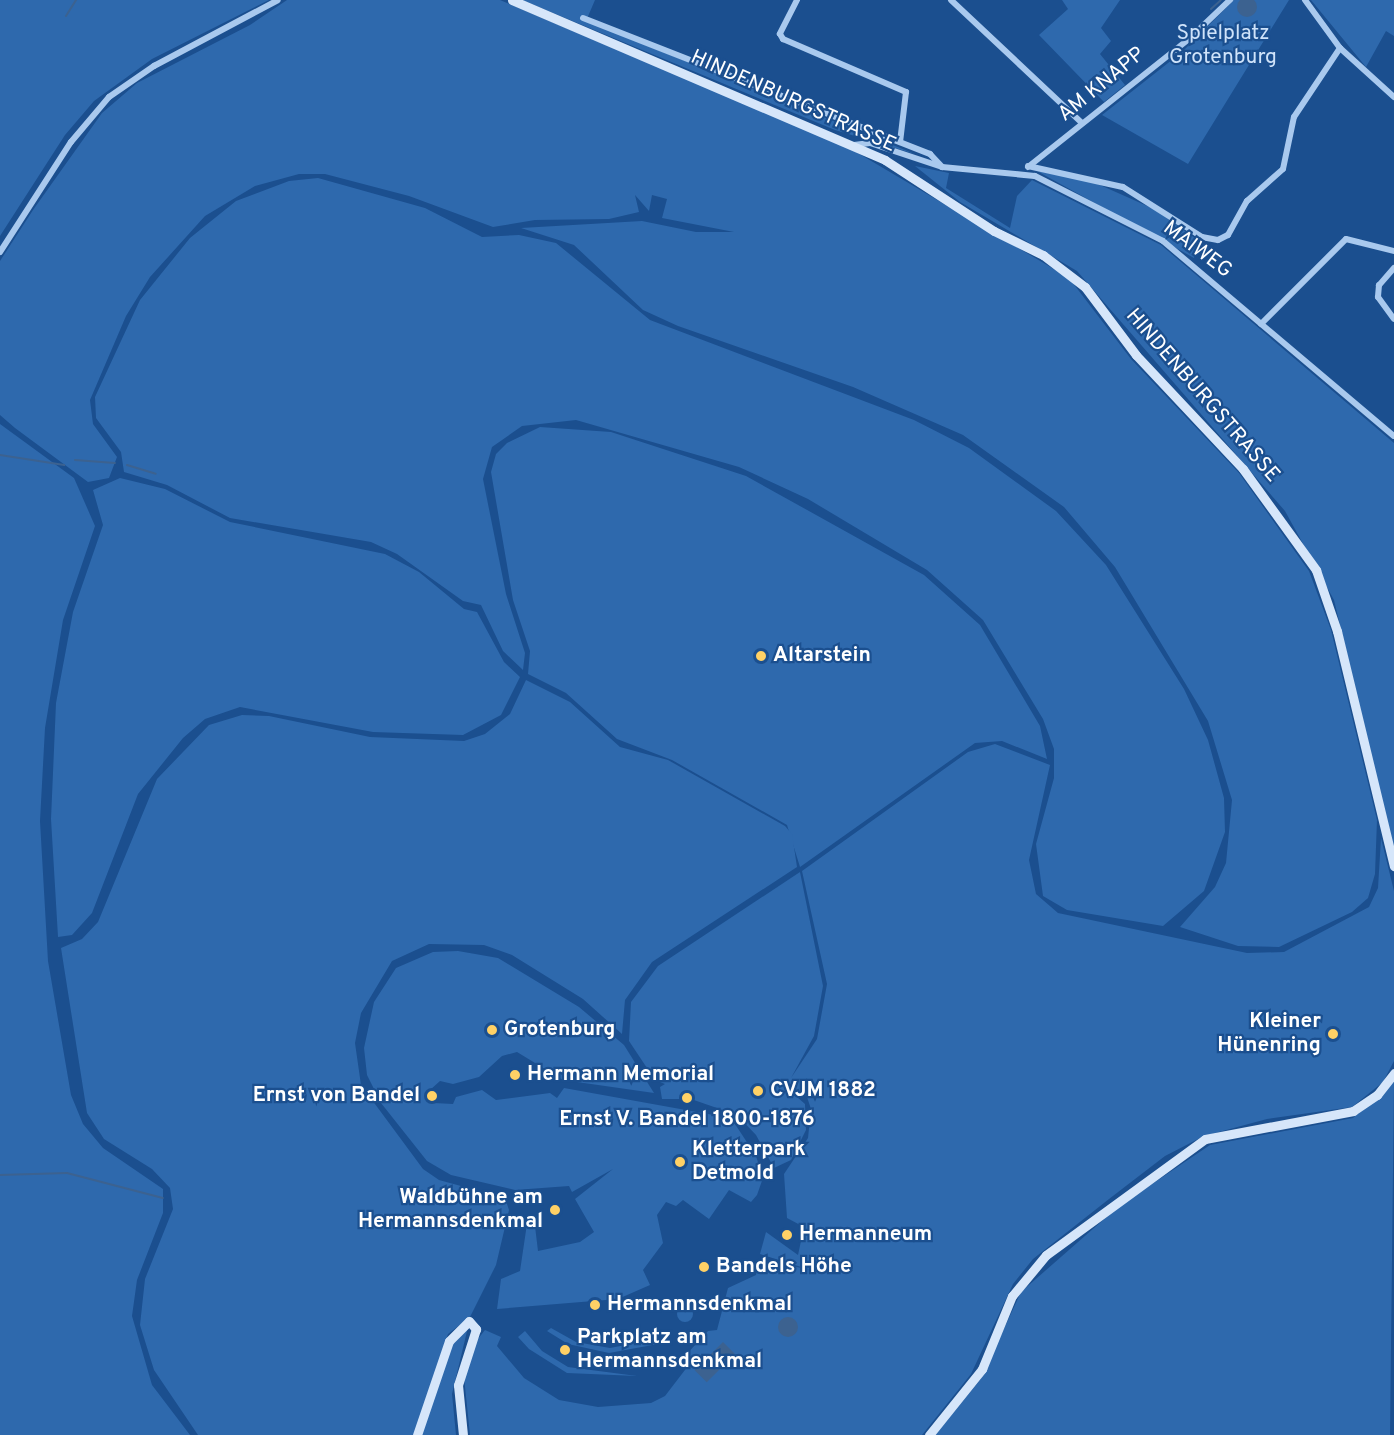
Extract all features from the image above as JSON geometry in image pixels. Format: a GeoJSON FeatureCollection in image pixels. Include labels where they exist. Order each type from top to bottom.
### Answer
{"type":"FeatureCollection","features":[{"type":"Feature","properties":{"kind":"main road","name":"HINDENBURGSTRASSE"},"geometry":{"type":"LineString","coordinates":[[512,0],[854,145],[1073,275],[1136,355],[1279,513],[1304,549],[1329,602],[1394,866]]}},
{"type":"Feature","properties":{"kind":"main road"},"geometry":{"type":"LineString","coordinates":[[930,1435],[982,1369],[1012,1296],[1046,1255],[1205,1139],[1353,1111],[1377,1095],[1394,1073]]}},
{"type":"Feature","properties":{"kind":"main road"},"geometry":{"type":"LineString","coordinates":[[417,1435],[448,1341],[462,1324],[473,1323],[459,1376],[463,1435]]}},
{"type":"Feature","properties":{"kind":"street"},"geometry":{"type":"LineString","coordinates":[[0,252],[71,142],[110,98],[154,66],[278,0]]}},
{"type":"Feature","properties":{"kind":"street"},"geometry":{"type":"LineString","coordinates":[[797,0],[780,34],[906,92],[900,142]]}},
{"type":"Feature","properties":{"kind":"street"},"geometry":{"type":"LineString","coordinates":[[951,0],[1081,122]]}},
{"type":"Feature","properties":{"kind":"street","name":"AM KNAPP"},"geometry":{"type":"LineString","coordinates":[[1027,170],[1081,122],[1190,39],[1230,0]]}},
{"type":"Feature","properties":{"kind":"street"},"geometry":{"type":"LineString","coordinates":[[1305,0],[1340,48],[1394,97]]}},
{"type":"Feature","properties":{"kind":"street"},"geometry":{"type":"LineString","coordinates":[[583,18],[900,142],[938,159],[942,167]]}},
{"type":"Feature","properties":{"kind":"street"},"geometry":{"type":"LineString","coordinates":[[1027,170],[1123,187],[1202,237],[1218,240],[1228,235],[1247,201],[1283,169],[1294,117],[1340,48]]}},
{"type":"Feature","properties":{"kind":"street","name":"MAIWEG"},"geometry":{"type":"LineString","coordinates":[[854,145],[870,143],[942,167],[1027,170],[1163,241],[1394,436]]}},
{"type":"Feature","properties":{"kind":"street"},"geometry":{"type":"LineString","coordinates":[[1261,324],[1346,239],[1394,251]]}},
{"type":"Feature","properties":{"kind":"street"},"geometry":{"type":"LineString","coordinates":[[1394,268],[1377,297],[1394,319]]}},
{"type":"Feature","properties":{"kind":"green space"},"geometry":{"type":"Polygon","coordinates":[[[0,0],[269,0],[152,59],[94,101],[65,135],[0,236],[0,0]]]}},
{"type":"Feature","properties":{"kind":"green space"},"geometry":{"type":"Polygon","coordinates":[[[287,0],[500,0],[851,149],[1069,278],[1131,359],[1239,473],[1309,571],[1331,630],[1377,820],[1375,874],[1368,898],[1352,912],[1279,947],[1238,946],[1180,927],[1215,887],[1226,863],[1232,800],[1208,721],[1115,567],[1064,507],[963,435],[853,387],[678,326],[643,310],[574,245],[521,228],[642,221],[696,232],[734,232],[662,218],[667,199],[652,195],[649,211],[635,195],[639,212],[609,219],[535,220],[493,227],[409,196],[325,174],[299,174],[255,186],[205,216],[150,277],[126,316],[90,400],[93,424],[117,457],[109,478],[88,482],[15,428],[0,415],[0,261],[102,113],[137,83],[250,25],[287,0]]]}},
{"type":"Feature","properties":{"kind":"green space"},"geometry":{"type":"Polygon","coordinates":[[[522,0],[595,0],[586,21],[915,154],[835,130],[522,0]]]}},
{"type":"Feature","properties":{"kind":"green space"},"geometry":{"type":"Polygon","coordinates":[[[1062,0],[1120,0],[1101,28],[1111,41],[1100,54],[1125,85],[1104,102],[1039,35],[1068,9],[1062,0]]]}},
{"type":"Feature","properties":{"kind":"green space","name":"Spielplatz Grotenburg"},"geometry":{"type":"Polygon","coordinates":[[[1234,0],[1289,0],[1188,164],[1102,115],[1182,52],[1234,0]]]}},
{"type":"Feature","properties":{"kind":"green space"},"geometry":{"type":"Polygon","coordinates":[[[1311,0],[1394,0],[1394,36],[1386,31],[1366,67],[1311,0]]]}},
{"type":"Feature","properties":{"kind":"green space"},"geometry":{"type":"Polygon","coordinates":[[[915,166],[949,173],[946,188],[1010,228],[1017,196],[1032,180],[1161,245],[1394,443],[1394,849],[1334,600],[1285,511],[1077,271],[960,202],[915,166]]]}},
{"type":"Feature","properties":{"kind":"green space"},"geometry":{"type":"Polygon","coordinates":[[[1037,171],[1091,181],[1154,209],[1199,241],[1194,258],[1037,171]]]}},
{"type":"Feature","properties":{"kind":"green space"},"geometry":{"type":"Polygon","coordinates":[[[318,178],[425,208],[482,237],[519,235],[556,243],[650,320],[914,420],[969,448],[1056,511],[1106,565],[1184,689],[1208,740],[1224,798],[1225,832],[1204,891],[1163,926],[1067,910],[1043,896],[1036,844],[1054,778],[1054,749],[1043,719],[983,620],[927,570],[808,499],[739,467],[576,420],[522,426],[492,447],[483,479],[506,594],[525,653],[523,670],[503,651],[481,605],[463,601],[397,554],[371,542],[230,518],[167,485],[124,472],[121,452],[96,418],[95,397],[140,300],[190,238],[236,201],[289,181],[318,178]]]}},
{"type":"Feature","properties":{"kind":"green space"},"geometry":{"type":"Polygon","coordinates":[[[0,424],[74,478],[95,526],[63,620],[45,728],[40,821],[48,961],[71,1095],[83,1124],[103,1148],[163,1189],[163,1213],[137,1280],[132,1316],[152,1385],[190,1435],[0,1435],[0,424]]]}},
{"type":"Feature","properties":{"kind":"green space"},"geometry":{"type":"Polygon","coordinates":[[[540,427],[611,432],[746,476],[924,575],[980,625],[1040,726],[1047,759],[1002,741],[975,743],[800,867],[787,825],[672,760],[617,739],[566,693],[528,674],[530,651],[513,600],[491,472],[496,454],[507,443],[540,427]]]}},
{"type":"Feature","properties":{"kind":"green space"},"geometry":{"type":"Polygon","coordinates":[[[120,478],[165,489],[230,522],[385,554],[419,572],[464,609],[477,612],[504,662],[520,677],[501,715],[463,735],[373,732],[240,707],[205,719],[183,738],[138,794],[92,913],[72,935],[58,937],[51,819],[56,703],[73,612],[103,525],[93,490],[120,478]]]}},
{"type":"Feature","properties":{"kind":"green space"},"geometry":{"type":"Polygon","coordinates":[[[526,680],[570,702],[620,747],[668,760],[785,826],[792,834],[797,867],[652,962],[625,1000],[622,1034],[583,999],[512,955],[484,945],[429,944],[392,961],[361,1013],[355,1043],[361,1085],[423,1169],[439,1180],[505,1198],[509,1210],[496,1265],[470,1317],[448,1334],[414,1435],[198,1435],[154,1370],[140,1325],[145,1279],[173,1209],[170,1188],[152,1169],[104,1139],[87,1113],[61,948],[82,939],[98,922],[157,779],[209,725],[242,715],[269,716],[370,737],[464,741],[485,734],[510,714],[526,680]]]}},
{"type":"Feature","properties":{"kind":"green space"},"geometry":{"type":"Polygon","coordinates":[[[995,744],[1050,765],[1029,860],[1036,894],[1058,913],[1247,953],[1284,952],[1369,907],[1378,888],[1381,838],[1394,891],[1394,1061],[1383,1082],[1352,1107],[1267,1119],[1204,1136],[1165,1156],[1033,1259],[1013,1284],[971,1374],[922,1435],[470,1435],[464,1377],[473,1345],[485,1330],[501,1337],[497,1346],[524,1378],[559,1400],[598,1407],[651,1403],[665,1396],[688,1366],[684,1357],[708,1331],[717,1330],[728,1288],[756,1275],[759,1259],[811,1270],[760,1254],[766,1232],[798,1255],[804,1227],[787,1218],[784,1174],[808,1138],[811,1109],[807,1097],[791,1086],[788,1089],[805,1104],[806,1130],[791,1160],[774,1168],[756,1135],[737,1115],[691,1099],[662,1099],[660,1087],[665,1084],[655,1080],[629,1041],[631,1002],[658,966],[800,872],[823,986],[814,1036],[791,1078],[817,1039],[827,984],[802,871],[968,752],[995,744]]]}},
{"type":"Feature","properties":{"kind":"green space"},"geometry":{"type":"Polygon","coordinates":[[[458,951],[498,958],[579,1007],[624,1045],[654,1093],[563,1080],[517,1052],[502,1056],[479,1077],[453,1084],[440,1081],[430,1090],[434,1103],[453,1104],[456,1097],[482,1090],[496,1100],[550,1093],[557,1098],[564,1088],[719,1116],[735,1124],[756,1156],[763,1178],[757,1195],[751,1202],[729,1190],[709,1219],[683,1200],[676,1206],[666,1202],[657,1215],[663,1243],[643,1270],[650,1285],[618,1299],[497,1309],[501,1279],[520,1271],[528,1217],[534,1218],[538,1251],[580,1242],[594,1232],[575,1199],[613,1169],[572,1192],[569,1186],[515,1190],[451,1175],[427,1161],[381,1103],[367,1075],[364,1048],[374,1002],[396,968],[433,952],[458,951]]]}},
{"type":"Feature","properties":{"kind":"green space"},"geometry":{"type":"Polygon","coordinates":[[[1394,1082],[1390,1435],[935,1435],[980,1380],[1021,1292],[1118,1207],[1210,1145],[1353,1118],[1394,1082]]]}},
{"type":"Feature","properties":{"kind":"green space"},"geometry":{"type":"Polygon","coordinates":[[[685,1306],[693,1314],[685,1322],[677,1314],[685,1306]]]}},
{"type":"Feature","properties":{"kind":"green space"},"geometry":{"type":"Polygon","coordinates":[[[468,1327],[452,1394],[456,1435],[421,1435],[452,1344],[468,1327]]]}},
{"type":"Feature","properties":{"kind":"green space"},"geometry":{"type":"Polygon","coordinates":[[[551,1328],[576,1342],[610,1348],[667,1337],[669,1342],[609,1353],[568,1344],[547,1331],[551,1328]]]}},
{"type":"Feature","properties":{"kind":"green space"},"geometry":{"type":"Polygon","coordinates":[[[525,1331],[542,1351],[568,1367],[637,1376],[567,1373],[529,1349],[518,1337],[525,1331]]]}},
{"type":"Feature","properties":{"kind":"shaded area"},"geometry":{"type":"Polygon","coordinates":[[[1247,-3],[1254,0],[1257,7],[1254,14],[1247,17],[1240,14],[1237,7],[1240,0],[1247,-3]]]}},
{"type":"Feature","properties":{"kind":"shaded area"},"geometry":{"type":"Polygon","coordinates":[[[788,1317],[795,1320],[798,1327],[795,1334],[788,1337],[781,1334],[778,1327],[781,1320],[788,1317]]]}},
{"type":"Feature","properties":{"kind":"shaded area"},"geometry":{"type":"Polygon","coordinates":[[[723,1342],[735,1354],[707,1382],[695,1370],[723,1342]]]}},
{"type":"Feature","properties":{"kind":"waterway"},"geometry":{"type":"LineString","coordinates":[[66,16],[76,0]]}},
{"type":"Feature","properties":{"kind":"waterway"},"geometry":{"type":"LineString","coordinates":[[1211,9],[1221,0]]}},
{"type":"Feature","properties":{"kind":"waterway"},"geometry":{"type":"LineString","coordinates":[[0,455],[64,465]]}},
{"type":"Feature","properties":{"kind":"waterway"},"geometry":{"type":"LineString","coordinates":[[75,460],[115,463]]}},
{"type":"Feature","properties":{"kind":"waterway"},"geometry":{"type":"LineString","coordinates":[[127,465],[156,474]]}},
{"type":"Feature","properties":{"kind":"waterway"},"geometry":{"type":"LineString","coordinates":[[0,1175],[67,1173],[163,1198]]}},
{"type":"Feature","properties":{"kind":"place","name":"Altarstein"},"geometry":{"type":"Point","coordinates":[761,656]}},
{"type":"Feature","properties":{"kind":"place","name":"Grotenburg"},"geometry":{"type":"Point","coordinates":[492,1030]}},
{"type":"Feature","properties":{"kind":"place","name":"Kleiner Hünenring"},"geometry":{"type":"Point","coordinates":[1333,1034]}},
{"type":"Feature","properties":{"kind":"place","name":"Hermann Memorial"},"geometry":{"type":"Point","coordinates":[515,1075]}},
{"type":"Feature","properties":{"kind":"place","name":"CVJM 1882"},"geometry":{"type":"Point","coordinates":[758,1091]}},
{"type":"Feature","properties":{"kind":"place","name":"Ernst von Bandel"},"geometry":{"type":"Point","coordinates":[432,1096]}},
{"type":"Feature","properties":{"kind":"place","name":"Ernst V. Bandel 1800-1876"},"geometry":{"type":"Point","coordinates":[687,1098]}},
{"type":"Feature","properties":{"kind":"place","name":"Kletterpark Detmold"},"geometry":{"type":"Point","coordinates":[680,1162]}},
{"type":"Feature","properties":{"kind":"place","name":"Waldbühne am Hermannsdenkmal"},"geometry":{"type":"Point","coordinates":[555,1210]}},
{"type":"Feature","properties":{"kind":"place","name":"Hermanneum"},"geometry":{"type":"Point","coordinates":[787,1235]}},
{"type":"Feature","properties":{"kind":"place","name":"Bandels Höhe"},"geometry":{"type":"Point","coordinates":[704,1267]}},
{"type":"Feature","properties":{"kind":"place","name":"Hermannsdenkmal"},"geometry":{"type":"Point","coordinates":[595,1305]}},
{"type":"Feature","properties":{"kind":"place","name":"Parkplatz am Hermannsdenkmal"},"geometry":{"type":"Point","coordinates":[565,1350]}}]}
